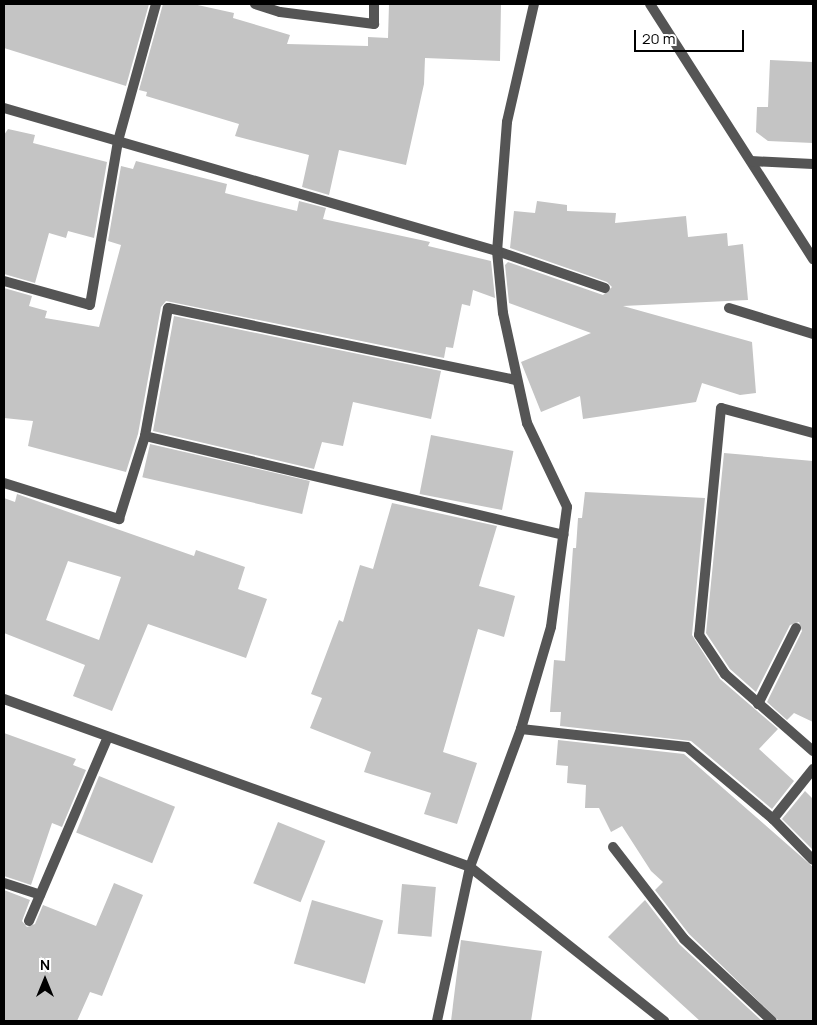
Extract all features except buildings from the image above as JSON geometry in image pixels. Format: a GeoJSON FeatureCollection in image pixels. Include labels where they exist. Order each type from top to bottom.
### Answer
{"type":"FeatureCollection","features":[{"type":"Feature","properties":{"kind":"street"},"geometry":{"type":"LineString","coordinates":[[4,281],[90,305],[118,141],[156,4]]}},
{"type":"Feature","properties":{"kind":"street"},"geometry":{"type":"LineString","coordinates":[[255,4],[280,12],[374,24],[374,4]]}},
{"type":"Feature","properties":{"kind":"street"},"geometry":{"type":"LineString","coordinates":[[437,1021],[470,867],[522,729],[551,627],[567,507],[527,423],[516,380],[503,313],[497,251],[507,122],[534,4]]}},
{"type":"Feature","properties":{"kind":"street"},"geometry":{"type":"LineString","coordinates":[[650,4],[813,259]]}},
{"type":"Feature","properties":{"kind":"street"},"geometry":{"type":"LineString","coordinates":[[4,108],[497,251],[605,288]]}},
{"type":"Feature","properties":{"kind":"street"},"geometry":{"type":"LineString","coordinates":[[751,162],[813,164]]}},
{"type":"Feature","properties":{"kind":"street"},"geometry":{"type":"LineString","coordinates":[[4,483],[119,519],[145,436],[168,308],[516,380]]}},
{"type":"Feature","properties":{"kind":"street"},"geometry":{"type":"LineString","coordinates":[[729,308],[813,334]]}},
{"type":"Feature","properties":{"kind":"street"},"geometry":{"type":"LineString","coordinates":[[813,433],[721,408],[699,635],[725,674],[813,752]]}},
{"type":"Feature","properties":{"kind":"street"},"geometry":{"type":"LineString","coordinates":[[145,436],[563,535]]}},
{"type":"Feature","properties":{"kind":"street"},"geometry":{"type":"LineString","coordinates":[[758,704],[796,628]]}},
{"type":"Feature","properties":{"kind":"street"},"geometry":{"type":"LineString","coordinates":[[4,699],[470,867],[664,1021]]}},
{"type":"Feature","properties":{"kind":"street"},"geometry":{"type":"LineString","coordinates":[[522,729],[687,747],[773,819],[813,860]]}},
{"type":"Feature","properties":{"kind":"street"},"geometry":{"type":"LineString","coordinates":[[29,921],[108,737]]}},
{"type":"Feature","properties":{"kind":"street"},"geometry":{"type":"LineString","coordinates":[[773,819],[813,769]]}},
{"type":"Feature","properties":{"kind":"street"},"geometry":{"type":"LineString","coordinates":[[613,847],[684,939],[772,1021]]}},
{"type":"Feature","properties":{"kind":"street"},"geometry":{"type":"LineString","coordinates":[[4,883],[40,895]]}}]}
